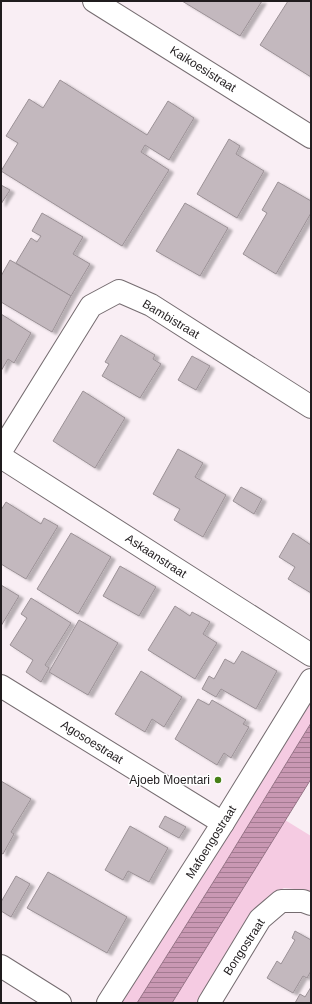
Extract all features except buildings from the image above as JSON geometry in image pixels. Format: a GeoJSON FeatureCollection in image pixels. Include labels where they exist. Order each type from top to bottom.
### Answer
{"type":"FeatureCollection","features":[{"type":"Feature","properties":{"kind":"street","name":"Kaikoesistraat"},"geometry":{"type":"LineString","coordinates":[[94,1],[311,137]]}},
{"type":"Feature","properties":{"kind":"street","name":"Bambistraat"},"geometry":{"type":"LineString","coordinates":[[1,451],[91,306],[119,291],[151,305],[311,406]]}},
{"type":"Feature","properties":{"kind":"street","name":"Askaanstraat"},"geometry":{"type":"LineString","coordinates":[[1,457],[311,655]]}},
{"type":"Feature","properties":{"kind":"street","name":"Mafoengostraat"},"geometry":{"type":"LineString","coordinates":[[108,1003],[223,824],[311,680]]}},
{"type":"Feature","properties":{"kind":"street","name":"Agosoestraat"},"geometry":{"type":"LineString","coordinates":[[1,686],[223,824]]}},
{"type":"Feature","properties":{"kind":"street","name":"Bongostraat"},"geometry":{"type":"LineString","coordinates":[[209,1003],[260,919],[281,901],[303,901],[311,904]]}},
{"type":"Feature","properties":{"kind":"street"},"geometry":{"type":"LineString","coordinates":[[1,966],[60,1003]]}},
{"type":"Feature","properties":{"kind":"shaded area"},"geometry":{"type":"Polygon","coordinates":[[[311,698],[311,723],[224,865],[137,1003],[122,1003],[125,996],[311,698]]]}},
{"type":"Feature","properties":{"kind":"shaded area"},"geometry":{"type":"Polygon","coordinates":[[[311,723],[311,779],[172,1003],[137,1003],[224,865],[311,723]]]}},
{"type":"Feature","properties":{"kind":"shaded area"},"geometry":{"type":"Polygon","coordinates":[[[285,820],[311,836],[311,893],[305,890],[284,888],[270,895],[246,924],[201,1003],[172,1003],[285,820]]]}},
{"type":"Feature","properties":{"kind":"place","name":"Ajoeb Moentari"},"geometry":{"type":"Point","coordinates":[218,780]}}]}
